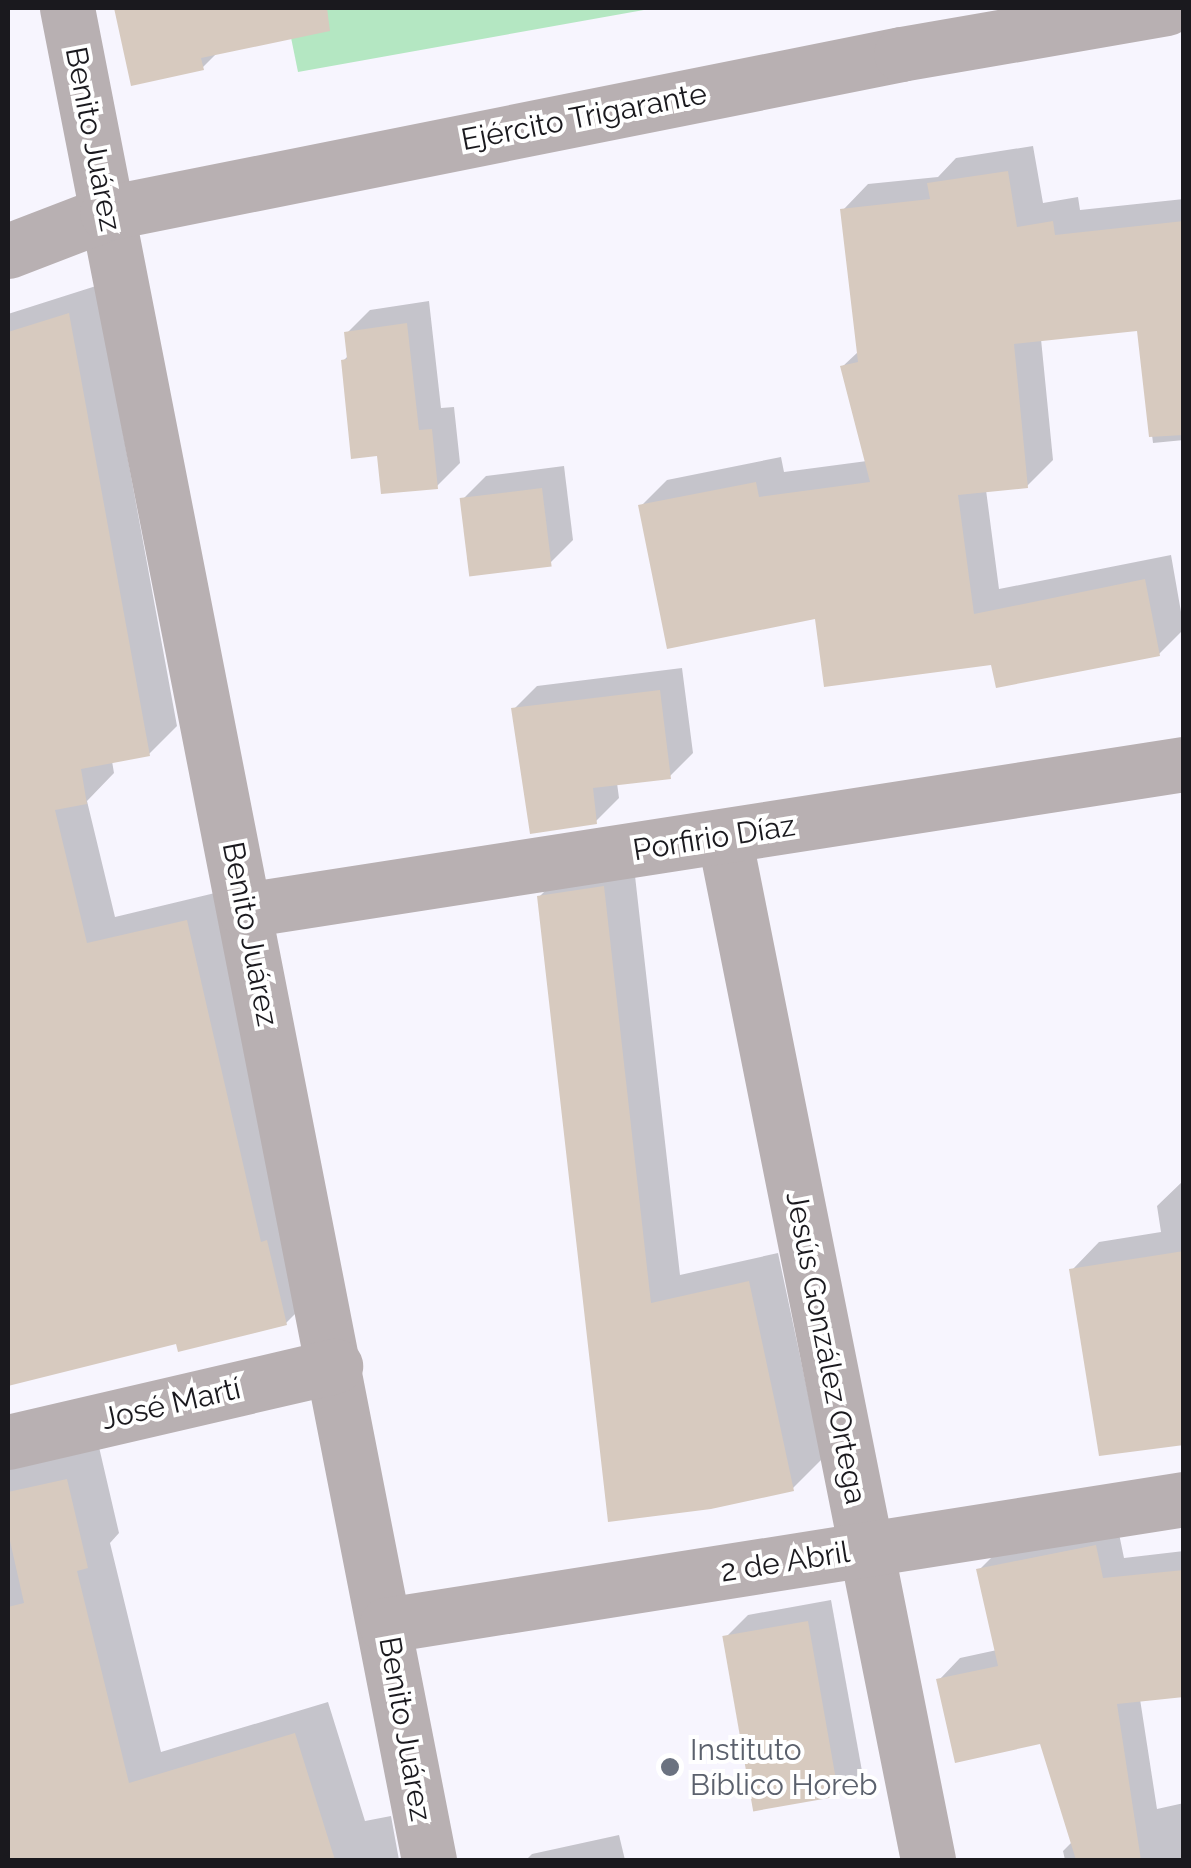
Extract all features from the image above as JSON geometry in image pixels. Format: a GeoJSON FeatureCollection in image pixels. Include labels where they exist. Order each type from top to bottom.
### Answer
{"type":"FeatureCollection","features":[{"type":"Feature","properties":{"kind":"street","name":"Benito Juárez"},"geometry":{"type":"LineString","coordinates":[[67,8],[429,1860]]}},
{"type":"Feature","properties":{"kind":"street","name":"Ejército Trigarante"},"geometry":{"type":"LineString","coordinates":[[8,251],[107,213],[901,54],[1166,8]]}},
{"type":"Feature","properties":{"kind":"street","name":"Porfirio Díaz"},"geometry":{"type":"LineString","coordinates":[[245,910],[1184,764]]}},
{"type":"Feature","properties":{"kind":"street","name":"Jesús González Ortega"},"geometry":{"type":"LineString","coordinates":[[724,836],[928,1860]]}},
{"type":"Feature","properties":{"kind":"street","name":"José Martí"},"geometry":{"type":"LineString","coordinates":[[8,1442],[335,1366]]}},
{"type":"Feature","properties":{"kind":"street","name":"2 de Abril"},"geometry":{"type":"LineString","coordinates":[[386,1625],[1184,1499]]}},
{"type":"Feature","properties":{"kind":"green space"},"geometry":{"type":"Polygon","coordinates":[[[285,8],[655,8],[298,72],[285,8]]]}},
{"type":"Feature","properties":{"kind":"building"},"geometry":{"type":"Polygon","coordinates":[[[114,8],[327,8],[330,31],[201,58],[204,70],[131,86],[114,8]]]}},
{"type":"Feature","properties":{"kind":"building"},"geometry":{"type":"Polygon","coordinates":[[[1008,171],[1017,227],[1053,221],[1055,235],[1184,221],[1184,435],[1149,437],[1137,331],[1014,344],[1028,488],[958,495],[974,614],[1145,579],[1160,656],[996,688],[991,665],[824,687],[815,619],[667,649],[638,505],[756,482],[759,497],[870,482],[840,366],[858,362],[840,209],[930,199],[927,183],[1008,171]]]}},
{"type":"Feature","properties":{"kind":"building"},"geometry":{"type":"Polygon","coordinates":[[[69,313],[150,756],[81,769],[87,804],[55,810],[87,943],[187,920],[261,1242],[267,1240],[287,1325],[178,1352],[176,1344],[8,1386],[8,332],[69,313]]]}},
{"type":"Feature","properties":{"kind":"building"},"geometry":{"type":"Polygon","coordinates":[[[407,323],[419,430],[432,429],[438,489],[381,494],[377,456],[351,459],[341,360],[347,359],[344,332],[407,323]]]}},
{"type":"Feature","properties":{"kind":"building"},"geometry":{"type":"Polygon","coordinates":[[[542,488],[552,566],[469,577],[460,498],[542,488]]]}},
{"type":"Feature","properties":{"kind":"building"},"geometry":{"type":"Polygon","coordinates":[[[660,690],[671,779],[593,788],[597,824],[530,834],[511,708],[660,690]]]}},
{"type":"Feature","properties":{"kind":"building"},"geometry":{"type":"Polygon","coordinates":[[[604,886],[651,1303],[749,1281],[794,1491],[711,1509],[608,1522],[537,896],[604,886]]]}},
{"type":"Feature","properties":{"kind":"building"},"geometry":{"type":"Polygon","coordinates":[[[1184,1251],[1184,1445],[1099,1456],[1069,1269],[1184,1251]]]}},
{"type":"Feature","properties":{"kind":"building"},"geometry":{"type":"Polygon","coordinates":[[[67,1479],[88,1568],[77,1571],[129,1783],[295,1733],[335,1860],[8,1860],[8,1607],[24,1603],[8,1532],[8,1492],[67,1479]]]}},
{"type":"Feature","properties":{"kind":"building"},"geometry":{"type":"Polygon","coordinates":[[[1096,1545],[1103,1578],[1184,1570],[1184,1697],[1117,1704],[1141,1860],[1076,1860],[1040,1744],[955,1763],[936,1679],[998,1666],[976,1569],[1096,1545]]]}},
{"type":"Feature","properties":{"kind":"building"},"geometry":{"type":"Polygon","coordinates":[[[808,1621],[839,1796],[753,1811],[722,1636],[808,1621]]]}},
{"type":"Feature","properties":{"kind":"place","name":"Instituto Bíblico Horeb"},"geometry":{"type":"Point","coordinates":[670,1767]}}]}
